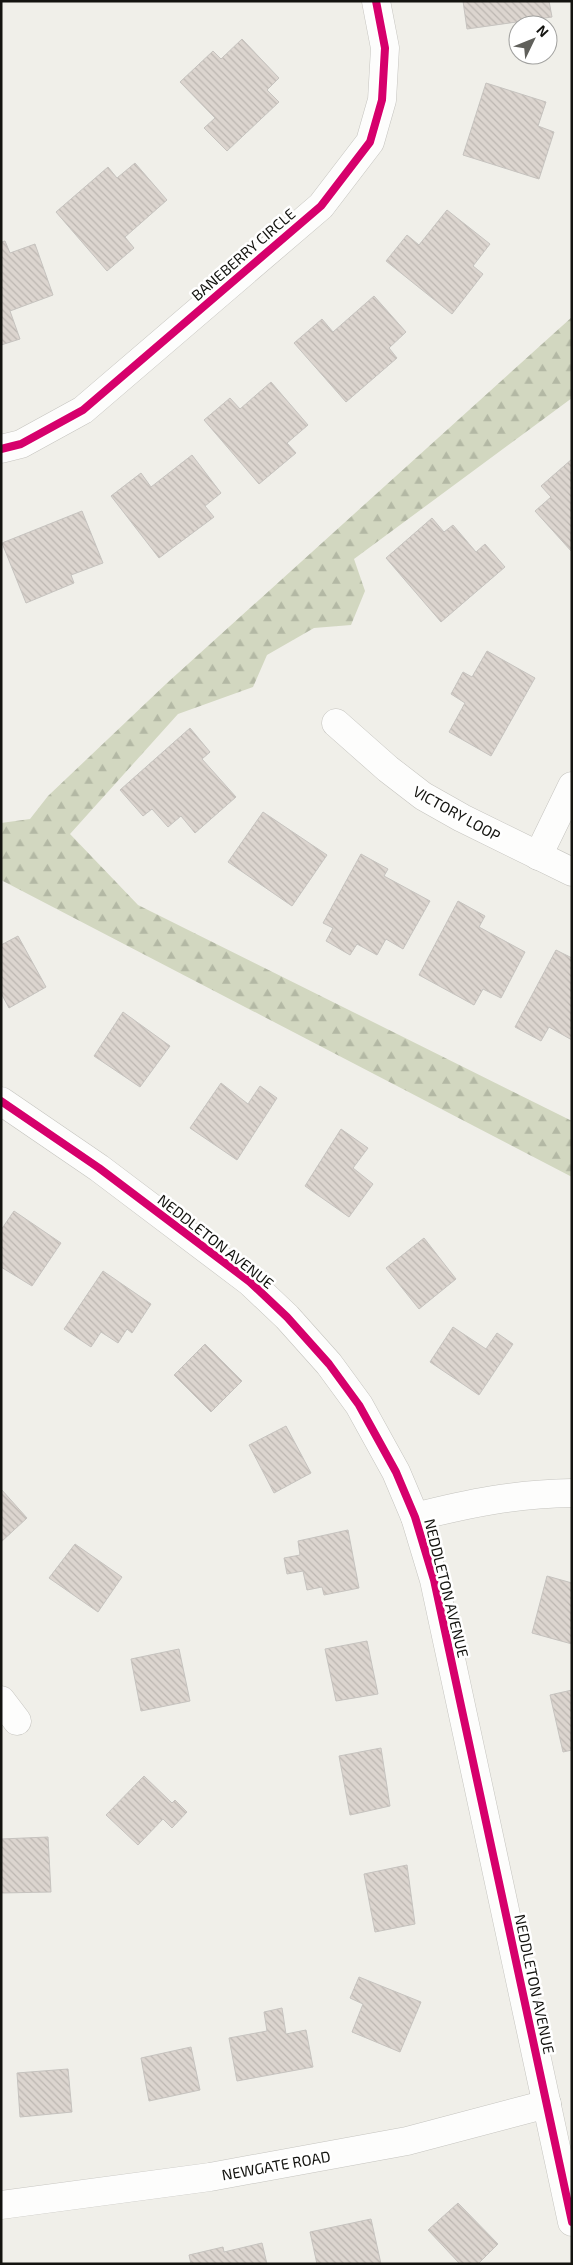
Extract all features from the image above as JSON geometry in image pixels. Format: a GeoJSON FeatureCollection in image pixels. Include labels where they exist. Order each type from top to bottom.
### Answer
{"type":"FeatureCollection","features":[{"type":"Feature","properties":{"kind":"street","name":"BANEBERRY CIRCLE"},"geometry":{"type":"LineString","coordinates":[[1,449],[21,444],[83,410],[322,206],[370,142],[382,100],[385,48],[376,1]]}},
{"type":"Feature","properties":{"kind":"street","name":"VICTORY LOOP"},"geometry":{"type":"LineString","coordinates":[[336,723],[388,769],[423,796],[572,872]]}},
{"type":"Feature","properties":{"kind":"street"},"geometry":{"type":"LineString","coordinates":[[538,856],[572,786]]}},
{"type":"Feature","properties":{"kind":"street","name":"NEDDLETON AVENUE"},"geometry":{"type":"LineString","coordinates":[[1,1101],[99,1168],[250,1282],[287,1317],[329,1364],[359,1405],[396,1472],[415,1517],[434,1580],[572,2222]]}},
{"type":"Feature","properties":{"kind":"street"},"geometry":{"type":"LineString","coordinates":[[415,1517],[473,1502],[533,1494],[572,1493]]}},
{"type":"Feature","properties":{"kind":"street","name":"NEWGATE ROAD"},"geometry":{"type":"LineString","coordinates":[[1,2204],[210,2177],[388,2144],[547,2104]]}},
{"type":"Feature","properties":{"kind":"green space"},"geometry":{"type":"Polygon","coordinates":[[[572,317],[572,398],[354,559],[365,591],[351,625],[314,628],[267,655],[253,687],[178,714],[70,834],[138,905],[572,1121],[572,1177],[1,880],[1,823],[30,819],[48,796],[167,683],[572,317]]]}},
{"type":"Feature","properties":{"kind":"building"},"geometry":{"type":"Polygon","coordinates":[[[463,1],[549,1],[552,15],[508,15],[508,23],[467,29],[463,1]]]}},
{"type":"Feature","properties":{"kind":"building"},"geometry":{"type":"Polygon","coordinates":[[[242,39],[279,78],[267,90],[279,102],[227,151],[204,128],[215,118],[180,82],[213,51],[221,59],[242,39]]]}},
{"type":"Feature","properties":{"kind":"building"},"geometry":{"type":"Polygon","coordinates":[[[486,83],[546,102],[538,126],[554,132],[539,179],[463,155],[486,83]]]}},
{"type":"Feature","properties":{"kind":"building"},"geometry":{"type":"Polygon","coordinates":[[[135,163],[167,200],[125,237],[134,248],[107,271],[56,212],[108,167],[117,178],[135,163]]]}},
{"type":"Feature","properties":{"kind":"building"},"geometry":{"type":"Polygon","coordinates":[[[447,210],[490,244],[473,266],[483,274],[452,314],[386,261],[407,235],[419,245],[447,210]]]}},
{"type":"Feature","properties":{"kind":"building"},"geometry":{"type":"Polygon","coordinates":[[[5,241],[10,253],[35,244],[53,295],[10,311],[20,339],[1,345],[1,242],[5,241]]]}},
{"type":"Feature","properties":{"kind":"building"},"geometry":{"type":"Polygon","coordinates":[[[374,296],[406,332],[389,348],[397,358],[346,402],[294,343],[322,319],[333,332],[374,296]]]}},
{"type":"Feature","properties":{"kind":"building"},"geometry":{"type":"Polygon","coordinates":[[[271,382],[308,425],[287,443],[296,453],[259,484],[204,420],[230,398],[240,409],[271,382]]]}},
{"type":"Feature","properties":{"kind":"building"},"geometry":{"type":"Polygon","coordinates":[[[192,455],[221,493],[205,506],[214,517],[159,558],[111,496],[141,473],[151,487],[192,455]]]}},
{"type":"Feature","properties":{"kind":"building"},"geometry":{"type":"Polygon","coordinates":[[[572,459],[572,552],[535,511],[551,497],[541,486],[572,459]]]}},
{"type":"Feature","properties":{"kind":"building"},"geometry":{"type":"Polygon","coordinates":[[[82,511],[103,563],[71,575],[74,583],[26,603],[2,543],[82,511]]]}},
{"type":"Feature","properties":{"kind":"building"},"geometry":{"type":"Polygon","coordinates":[[[432,518],[444,532],[453,525],[476,552],[485,544],[505,567],[441,622],[386,558],[432,518]]]}},
{"type":"Feature","properties":{"kind":"building"},"geometry":{"type":"Polygon","coordinates":[[[487,651],[535,678],[491,756],[449,732],[465,703],[451,694],[463,672],[472,677],[487,651]]]}},
{"type":"Feature","properties":{"kind":"building"},"geometry":{"type":"Polygon","coordinates":[[[190,728],[210,752],[202,759],[236,797],[195,833],[181,816],[168,827],[152,809],[143,816],[120,790],[190,728]]]}},
{"type":"Feature","properties":{"kind":"building"},"geometry":{"type":"Polygon","coordinates":[[[263,812],[327,855],[292,906],[228,862],[263,812]]]}},
{"type":"Feature","properties":{"kind":"building"},"geometry":{"type":"Polygon","coordinates":[[[361,854],[388,869],[384,876],[430,901],[403,949],[386,939],[377,955],[357,944],[350,955],[326,941],[333,928],[323,923],[361,854]]]}},
{"type":"Feature","properties":{"kind":"building"},"geometry":{"type":"Polygon","coordinates":[[[458,901],[485,916],[479,927],[525,952],[501,998],[483,989],[474,1005],[419,975],[458,901]]]}},
{"type":"Feature","properties":{"kind":"building"},"geometry":{"type":"Polygon","coordinates":[[[18,936],[46,987],[9,1008],[1,993],[1,945],[18,936]]]}},
{"type":"Feature","properties":{"kind":"building"},"geometry":{"type":"Polygon","coordinates":[[[556,950],[572,958],[572,1040],[549,1027],[541,1041],[515,1027],[556,950]]]}},
{"type":"Feature","properties":{"kind":"building"},"geometry":{"type":"Polygon","coordinates":[[[123,1012],[170,1046],[140,1087],[94,1056],[123,1012]]]}},
{"type":"Feature","properties":{"kind":"building"},"geometry":{"type":"Polygon","coordinates":[[[221,1083],[248,1104],[260,1086],[277,1098],[237,1160],[190,1128],[221,1083]]]}},
{"type":"Feature","properties":{"kind":"building"},"geometry":{"type":"Polygon","coordinates":[[[341,1129],[368,1148],[353,1168],[373,1184],[349,1217],[305,1186],[341,1129]]]}},
{"type":"Feature","properties":{"kind":"building"},"geometry":{"type":"Polygon","coordinates":[[[14,1211],[61,1243],[32,1286],[1,1267],[1,1230],[14,1211]]]}},
{"type":"Feature","properties":{"kind":"building"},"geometry":{"type":"Polygon","coordinates":[[[424,1238],[456,1279],[419,1309],[386,1268],[424,1238]]]}},
{"type":"Feature","properties":{"kind":"building"},"geometry":{"type":"Polygon","coordinates":[[[103,1271],[151,1304],[132,1333],[127,1329],[118,1343],[101,1332],[91,1347],[64,1329],[103,1271]]]}},
{"type":"Feature","properties":{"kind":"building"},"geometry":{"type":"Polygon","coordinates":[[[453,1327],[486,1349],[497,1333],[513,1344],[479,1395],[430,1362],[453,1327]]]}},
{"type":"Feature","properties":{"kind":"building"},"geometry":{"type":"Polygon","coordinates":[[[205,1344],[242,1381],[211,1412],[174,1375],[205,1344]]]}},
{"type":"Feature","properties":{"kind":"building"},"geometry":{"type":"Polygon","coordinates":[[[286,1426],[311,1473],[274,1493],[249,1445],[286,1426]]]}},
{"type":"Feature","properties":{"kind":"building"},"geometry":{"type":"Polygon","coordinates":[[[1,1489],[27,1518],[1,1542],[1,1489]]]}},
{"type":"Feature","properties":{"kind":"building"},"geometry":{"type":"Polygon","coordinates":[[[348,1530],[359,1588],[324,1595],[322,1587],[307,1590],[303,1571],[287,1574],[284,1558],[300,1555],[298,1541],[348,1530]]]}},
{"type":"Feature","properties":{"kind":"building"},"geometry":{"type":"Polygon","coordinates":[[[75,1544],[122,1577],[98,1612],[49,1578],[75,1544]]]}},
{"type":"Feature","properties":{"kind":"building"},"geometry":{"type":"Polygon","coordinates":[[[547,1576],[572,1583],[572,1644],[532,1633],[547,1576]]]}},
{"type":"Feature","properties":{"kind":"building"},"geometry":{"type":"Polygon","coordinates":[[[367,1641],[378,1694],[336,1701],[325,1649],[367,1641]]]}},
{"type":"Feature","properties":{"kind":"building"},"geometry":{"type":"Polygon","coordinates":[[[179,1649],[190,1701],[141,1711],[131,1659],[179,1649]]]}},
{"type":"Feature","properties":{"kind":"building"},"geometry":{"type":"Polygon","coordinates":[[[572,1690],[572,1750],[563,1752],[550,1695],[572,1690]]]}},
{"type":"Feature","properties":{"kind":"building"},"geometry":{"type":"Polygon","coordinates":[[[381,1748],[390,1806],[350,1815],[339,1756],[381,1748]]]}},
{"type":"Feature","properties":{"kind":"building"},"geometry":{"type":"Polygon","coordinates":[[[144,1776],[172,1803],[175,1800],[187,1812],[172,1828],[163,1819],[138,1845],[106,1815],[144,1776]]]}},
{"type":"Feature","properties":{"kind":"building"},"geometry":{"type":"Polygon","coordinates":[[[48,1837],[51,1892],[1,1893],[1,1839],[48,1837]]]}},
{"type":"Feature","properties":{"kind":"building"},"geometry":{"type":"Polygon","coordinates":[[[407,1865],[415,1924],[375,1932],[364,1874],[407,1865]]]}},
{"type":"Feature","properties":{"kind":"building"},"geometry":{"type":"Polygon","coordinates":[[[359,1977],[421,2002],[400,2052],[352,2032],[363,2004],[350,1998],[359,1977]]]}},
{"type":"Feature","properties":{"kind":"building"},"geometry":{"type":"Polygon","coordinates":[[[282,2008],[286,2034],[306,2030],[313,2067],[237,2081],[229,2038],[267,2031],[264,2012],[282,2008]]]}},
{"type":"Feature","properties":{"kind":"building"},"geometry":{"type":"Polygon","coordinates":[[[191,2047],[200,2090],[149,2101],[141,2058],[191,2047]]]}},
{"type":"Feature","properties":{"kind":"building"},"geometry":{"type":"Polygon","coordinates":[[[68,2069],[72,2112],[20,2117],[17,2073],[68,2069]]]}},
{"type":"Feature","properties":{"kind":"building"},"geometry":{"type":"Polygon","coordinates":[[[458,2203],[498,2244],[478,2264],[460,2264],[428,2230],[458,2203]]]}},
{"type":"Feature","properties":{"kind":"building"},"geometry":{"type":"Polygon","coordinates":[[[371,2219],[381,2264],[317,2264],[310,2232],[371,2219]]]}},
{"type":"Feature","properties":{"kind":"building"},"geometry":{"type":"Polygon","coordinates":[[[262,2243],[267,2264],[191,2264],[189,2255],[223,2247],[224,2252],[262,2243]]]}},
{"type":"Feature","properties":{"kind":"cycle path"},"geometry":{"type":"LineString","coordinates":[[1,449],[21,444],[83,410],[321,206],[370,142],[382,100],[385,48],[376,1]]}},
{"type":"Feature","properties":{"kind":"cycle path"},"geometry":{"type":"LineString","coordinates":[[1,1101],[99,1168],[250,1282],[287,1317],[329,1364],[359,1405],[396,1472],[415,1517],[434,1580],[572,2222]]}}]}
